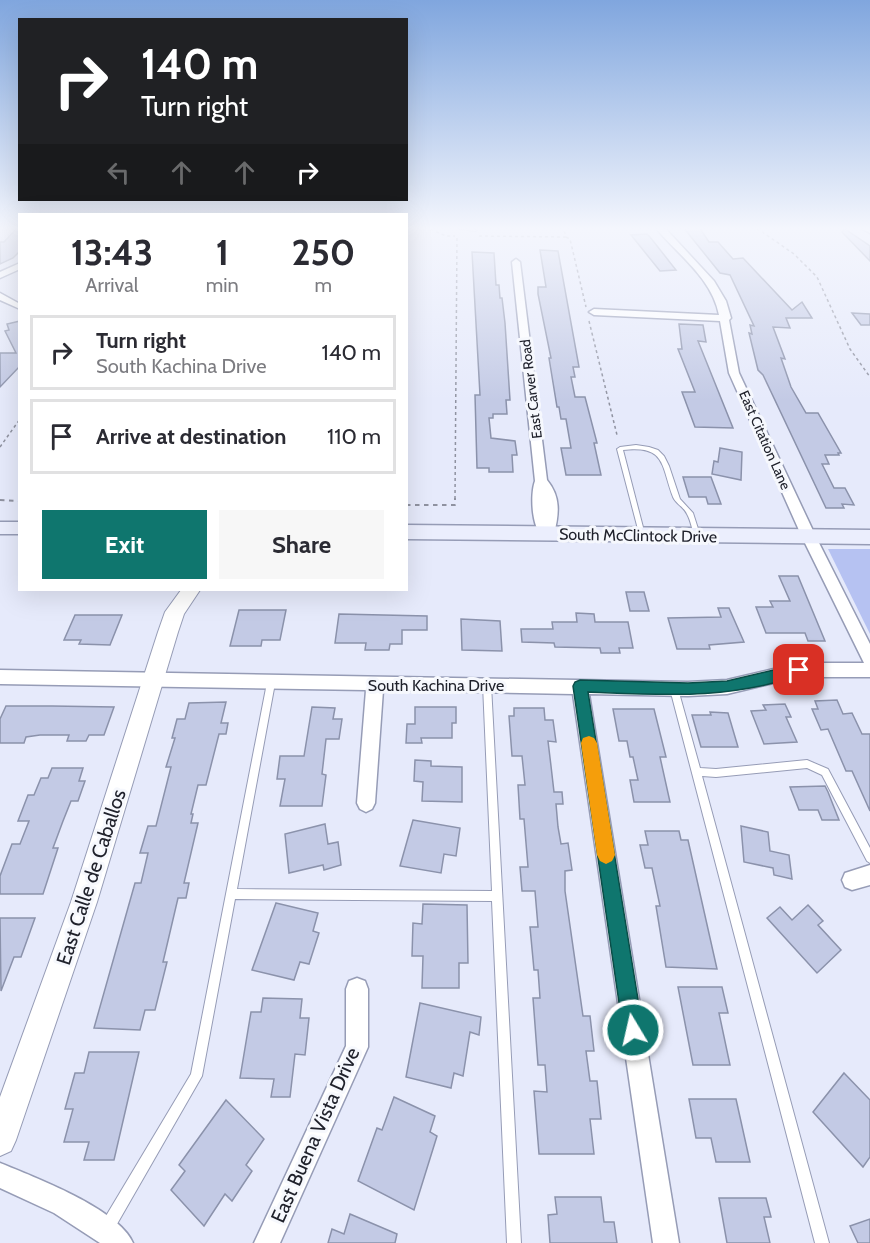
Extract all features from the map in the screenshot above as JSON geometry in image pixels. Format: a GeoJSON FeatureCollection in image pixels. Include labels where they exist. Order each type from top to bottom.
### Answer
{"type":"FeatureCollection","features":[{"type":"Feature","properties":{"kind":"main road"},"geometry":{"type":"LineString","coordinates":[[0,528],[18,528]]}},
{"type":"Feature","properties":{"kind":"main road","name":"South McClintock Drive"},"geometry":{"type":"LineString","coordinates":[[408,532],[870,537]]}},
{"type":"Feature","properties":{"kind":"street","name":"East Carver Road"},"geometry":{"type":"LineString","coordinates":[[519,285],[541,481],[550,489],[553,515],[547,534]]}},
{"type":"Feature","properties":{"kind":"street","name":"East Citation Lane"},"geometry":{"type":"LineString","coordinates":[[712,285],[721,301],[726,318],[734,373],[809,537],[870,660]]}},
{"type":"Feature","properties":{"kind":"street"},"geometry":{"type":"LineString","coordinates":[[0,296],[18,307]]}},
{"type":"Feature","properties":{"kind":"street"},"geometry":{"type":"LineString","coordinates":[[594,312],[726,318]]}},
{"type":"Feature","properties":{"kind":"street"},"geometry":{"type":"LineString","coordinates":[[175,601],[190,591]]}},
{"type":"Feature","properties":{"kind":"street","name":"East Calle de Caballos"},"geometry":{"type":"LineString","coordinates":[[0,1140],[80,913],[153,680],[175,601]]}},
{"type":"Feature","properties":{"kind":"street","name":"South Kachina Drive"},"geometry":{"type":"LineString","coordinates":[[0,677],[674,689],[727,687],[799,670],[870,670]]}},
{"type":"Feature","properties":{"kind":"street"},"geometry":{"type":"LineString","coordinates":[[366,803],[375,685]]}},
{"type":"Feature","properties":{"kind":"street"},"geometry":{"type":"LineString","coordinates":[[580,686],[666,1243]]}},
{"type":"Feature","properties":{"kind":"street","name":"East Buena Vista Drive"},"geometry":{"type":"LineString","coordinates":[[267,1243],[357,1047],[357,989]]}},
{"type":"Feature","properties":{"kind":"street"},"geometry":{"type":"LineString","coordinates":[[0,1174],[63,1202],[113,1237]]}},
{"type":"Feature","properties":{"kind":"lane"},"geometry":{"type":"LineString","coordinates":[[642,535],[620,448],[635,446],[652,448],[662,456],[678,503],[689,510],[697,535]]}},
{"type":"Feature","properties":{"kind":"lane"},"geometry":{"type":"LineString","coordinates":[[113,1237],[196,1076],[272,682]]}},
{"type":"Feature","properties":{"kind":"lane"},"geometry":{"type":"LineString","coordinates":[[487,685],[514,1243]]}},
{"type":"Feature","properties":{"kind":"lane"},"geometry":{"type":"LineString","coordinates":[[674,689],[822,1243]]}},
{"type":"Feature","properties":{"kind":"lane"},"geometry":{"type":"LineString","coordinates":[[697,772],[716,773],[807,764],[825,772],[870,858]]}},
{"type":"Feature","properties":{"kind":"lane"},"geometry":{"type":"LineString","coordinates":[[231,894],[496,896]]}},
{"type":"Feature","properties":{"kind":"path"},"geometry":{"type":"LineString","coordinates":[[408,505],[455,505],[457,285]]}},
{"type":"Feature","properties":{"kind":"path"},"geometry":{"type":"LineString","coordinates":[[581,285],[617,435]]}},
{"type":"Feature","properties":{"kind":"path"},"geometry":{"type":"LineString","coordinates":[[820,285],[850,349],[870,377]]}},
{"type":"Feature","properties":{"kind":"path"},"geometry":{"type":"LineString","coordinates":[[0,447],[18,422]]}},
{"type":"Feature","properties":{"kind":"path"},"geometry":{"type":"LineString","coordinates":[[0,500],[18,501]]}},
{"type":"Feature","properties":{"kind":"shaded area"},"geometry":{"type":"Polygon","coordinates":[[[828,549],[870,549],[870,634],[828,549]]]}},
{"type":"Feature","properties":{"kind":"building"},"geometry":{"type":"Polygon","coordinates":[[[474,285],[499,285],[505,323],[510,400],[506,400],[507,414],[493,414],[493,418],[489,418],[491,438],[515,441],[517,455],[512,455],[513,472],[489,472],[489,468],[477,468],[475,395],[480,395],[474,285]]]}},
{"type":"Feature","properties":{"kind":"building"},"geometry":{"type":"Polygon","coordinates":[[[546,285],[564,285],[579,367],[573,367],[575,377],[571,377],[575,397],[585,397],[597,443],[594,443],[601,475],[566,475],[561,448],[571,448],[566,419],[561,419],[559,407],[557,407],[549,358],[551,358],[538,294],[538,287],[546,287],[546,285]]]}},
{"type":"Feature","properties":{"kind":"building"},"geometry":{"type":"Polygon","coordinates":[[[735,285],[768,285],[792,310],[802,302],[812,318],[786,318],[790,328],[773,327],[785,359],[781,358],[791,387],[806,413],[818,413],[841,453],[825,455],[829,464],[822,464],[834,488],[845,488],[854,505],[842,504],[844,508],[826,508],[763,375],[758,370],[749,333],[752,334],[750,325],[754,326],[735,285]]]}},
{"type":"Feature","properties":{"kind":"building"},"geometry":{"type":"Polygon","coordinates":[[[852,313],[870,314],[870,325],[861,325],[852,313]]]}},
{"type":"Feature","properties":{"kind":"building"},"geometry":{"type":"Polygon","coordinates":[[[18,321],[18,368],[0,387],[0,353],[16,353],[5,331],[9,330],[7,324],[18,321]]]}},
{"type":"Feature","properties":{"kind":"building"},"geometry":{"type":"Polygon","coordinates":[[[679,324],[703,325],[706,342],[698,341],[733,428],[695,427],[682,392],[695,392],[678,349],[682,349],[679,324]]]}},
{"type":"Feature","properties":{"kind":"building"},"geometry":{"type":"Polygon","coordinates":[[[720,448],[742,452],[741,480],[712,474],[714,461],[718,462],[720,448]]]}},
{"type":"Feature","properties":{"kind":"building"},"geometry":{"type":"Polygon","coordinates":[[[683,477],[711,477],[721,504],[708,504],[706,497],[689,497],[683,477]]]}},
{"type":"Feature","properties":{"kind":"building"},"geometry":{"type":"Polygon","coordinates":[[[779,576],[798,576],[825,641],[808,641],[805,633],[766,633],[756,607],[773,607],[770,601],[790,601],[779,576]]]}},
{"type":"Feature","properties":{"kind":"building"},"geometry":{"type":"Polygon","coordinates":[[[626,592],[644,592],[649,611],[630,611],[626,592]]]}},
{"type":"Feature","properties":{"kind":"building"},"geometry":{"type":"Polygon","coordinates":[[[718,608],[729,608],[744,642],[709,645],[710,649],[677,649],[668,618],[721,617],[718,608]]]}},
{"type":"Feature","properties":{"kind":"building"},"geometry":{"type":"Polygon","coordinates":[[[239,610],[286,610],[280,640],[262,640],[261,646],[230,646],[239,610]]]}},
{"type":"Feature","properties":{"kind":"building"},"geometry":{"type":"Polygon","coordinates":[[[576,613],[594,614],[595,622],[628,622],[633,648],[619,648],[620,653],[601,653],[600,648],[555,647],[554,643],[522,642],[521,629],[553,629],[552,622],[577,622],[576,613]]]}},
{"type":"Feature","properties":{"kind":"building"},"geometry":{"type":"Polygon","coordinates":[[[339,614],[427,616],[427,630],[402,630],[402,644],[390,644],[389,650],[365,650],[366,643],[335,643],[339,614]]]}},
{"type":"Feature","properties":{"kind":"building"},"geometry":{"type":"Polygon","coordinates":[[[75,615],[122,615],[110,645],[79,644],[81,640],[64,640],[75,615]]]}},
{"type":"Feature","properties":{"kind":"building"},"geometry":{"type":"Polygon","coordinates":[[[461,619],[500,621],[502,651],[462,650],[461,619]]]}},
{"type":"Feature","properties":{"kind":"building"},"geometry":{"type":"Polygon","coordinates":[[[837,700],[843,714],[852,713],[862,734],[870,734],[870,811],[852,771],[846,771],[828,729],[821,730],[812,709],[818,709],[815,701],[837,700]]]}},
{"type":"Feature","properties":{"kind":"building"},"geometry":{"type":"Polygon","coordinates":[[[226,702],[221,723],[228,723],[226,734],[219,734],[206,785],[198,785],[191,814],[193,814],[191,823],[198,823],[184,883],[189,883],[186,898],[178,898],[163,962],[167,962],[155,1010],[145,1010],[140,1030],[94,1028],[135,883],[141,883],[148,853],[140,853],[148,826],[156,826],[171,767],[166,767],[175,738],[172,738],[177,719],[185,719],[189,703],[226,702]]]}},
{"type":"Feature","properties":{"kind":"building"},"geometry":{"type":"Polygon","coordinates":[[[785,704],[791,717],[786,717],[797,742],[764,744],[751,711],[766,710],[763,705],[785,704]]]}},
{"type":"Feature","properties":{"kind":"building"},"geometry":{"type":"Polygon","coordinates":[[[6,706],[114,707],[104,735],[89,735],[86,741],[67,741],[69,735],[40,735],[26,737],[24,743],[0,743],[0,719],[6,706]]]}},
{"type":"Feature","properties":{"kind":"building"},"geometry":{"type":"Polygon","coordinates":[[[312,707],[335,708],[333,719],[342,719],[339,739],[326,739],[322,774],[326,775],[322,806],[280,806],[285,779],[277,779],[280,756],[304,756],[312,707]]]}},
{"type":"Feature","properties":{"kind":"building"},"geometry":{"type":"Polygon","coordinates":[[[415,707],[456,707],[456,723],[452,723],[452,738],[421,738],[422,743],[406,743],[407,724],[415,724],[415,707]]]}},
{"type":"Feature","properties":{"kind":"building"},"geometry":{"type":"Polygon","coordinates":[[[514,708],[544,708],[545,720],[553,720],[556,742],[548,741],[554,792],[562,792],[563,804],[556,804],[558,827],[561,844],[568,843],[572,870],[565,871],[565,891],[583,1016],[590,1016],[594,1051],[586,1051],[590,1081],[597,1081],[601,1119],[590,1119],[594,1154],[539,1154],[534,1091],[547,1092],[545,1065],[538,1065],[533,998],[540,998],[538,970],[534,970],[530,927],[538,927],[535,891],[522,891],[520,867],[528,867],[524,819],[520,819],[518,785],[525,785],[522,756],[512,756],[509,716],[514,716],[514,708]]]}},
{"type":"Feature","properties":{"kind":"building"},"geometry":{"type":"Polygon","coordinates":[[[613,709],[654,709],[666,757],[660,757],[670,802],[634,802],[630,780],[638,780],[633,757],[630,757],[627,741],[619,741],[613,709]]]}},
{"type":"Feature","properties":{"kind":"building"},"geometry":{"type":"Polygon","coordinates":[[[710,712],[728,713],[738,747],[701,747],[692,715],[711,715],[710,712]]]}},
{"type":"Feature","properties":{"kind":"building"},"geometry":{"type":"Polygon","coordinates":[[[415,760],[431,761],[431,766],[462,767],[462,802],[422,801],[423,782],[414,781],[415,760]]]}},
{"type":"Feature","properties":{"kind":"building"},"geometry":{"type":"Polygon","coordinates":[[[52,768],[83,768],[79,781],[85,781],[78,801],[71,801],[63,821],[53,848],[58,848],[43,894],[0,894],[0,876],[12,844],[20,844],[29,821],[18,821],[28,795],[34,795],[41,778],[48,778],[52,768]]]}},
{"type":"Feature","properties":{"kind":"building"},"geometry":{"type":"Polygon","coordinates":[[[825,786],[839,820],[822,820],[818,810],[799,810],[790,787],[825,786]]]}},
{"type":"Feature","properties":{"kind":"building"},"geometry":{"type":"Polygon","coordinates":[[[413,820],[460,828],[456,856],[444,854],[441,873],[400,866],[413,820]]]}},
{"type":"Feature","properties":{"kind":"building"},"geometry":{"type":"Polygon","coordinates":[[[325,824],[328,844],[338,842],[341,865],[324,870],[323,865],[289,873],[285,834],[325,824]]]}},
{"type":"Feature","properties":{"kind":"building"},"geometry":{"type":"Polygon","coordinates":[[[741,826],[768,832],[770,851],[789,855],[792,879],[774,875],[773,868],[744,862],[741,826]]]}},
{"type":"Feature","properties":{"kind":"building"},"geometry":{"type":"Polygon","coordinates":[[[645,831],[679,831],[681,840],[688,840],[717,969],[666,967],[656,906],[660,906],[652,868],[645,868],[640,845],[648,845],[645,831]]]}},
{"type":"Feature","properties":{"kind":"building"},"geometry":{"type":"Polygon","coordinates":[[[276,903],[318,913],[313,931],[319,933],[309,964],[300,962],[294,980],[252,970],[276,903]]]}},
{"type":"Feature","properties":{"kind":"building"},"geometry":{"type":"Polygon","coordinates":[[[423,904],[467,905],[468,963],[459,963],[459,988],[422,988],[423,956],[412,956],[413,923],[422,924],[423,904]]]}},
{"type":"Feature","properties":{"kind":"building"},"geometry":{"type":"Polygon","coordinates":[[[808,905],[823,921],[818,925],[841,950],[817,973],[767,918],[780,907],[792,920],[808,905]]]}},
{"type":"Feature","properties":{"kind":"building"},"geometry":{"type":"Polygon","coordinates":[[[0,918],[35,918],[21,957],[14,957],[1,991],[0,918]]]}},
{"type":"Feature","properties":{"kind":"building"},"geometry":{"type":"Polygon","coordinates":[[[678,987],[722,987],[728,1013],[719,1013],[730,1065],[693,1065],[678,987]]]}},
{"type":"Feature","properties":{"kind":"building"},"geometry":{"type":"Polygon","coordinates":[[[263,998],[302,999],[300,1018],[309,1018],[305,1055],[295,1054],[290,1097],[271,1097],[274,1079],[240,1078],[251,1012],[261,1012],[263,998]]]}},
{"type":"Feature","properties":{"kind":"building"},"geometry":{"type":"Polygon","coordinates":[[[420,1003],[481,1017],[479,1035],[470,1032],[463,1076],[454,1073],[451,1088],[406,1077],[420,1003]]]}},
{"type":"Feature","properties":{"kind":"building"},"geometry":{"type":"Polygon","coordinates":[[[89,1052],[139,1052],[114,1160],[84,1160],[89,1142],[64,1142],[73,1109],[65,1109],[75,1073],[84,1073],[89,1052]]]}},
{"type":"Feature","properties":{"kind":"building"},"geometry":{"type":"Polygon","coordinates":[[[844,1073],[870,1100],[870,1157],[863,1167],[813,1112],[844,1073]]]}},
{"type":"Feature","properties":{"kind":"building"},"geometry":{"type":"Polygon","coordinates":[[[394,1097],[435,1116],[430,1132],[437,1136],[414,1210],[358,1181],[377,1128],[382,1130],[394,1097]]]}},
{"type":"Feature","properties":{"kind":"building"},"geometry":{"type":"Polygon","coordinates":[[[689,1099],[736,1099],[750,1162],[716,1162],[711,1138],[696,1138],[689,1099]]]}},
{"type":"Feature","properties":{"kind":"building"},"geometry":{"type":"Polygon","coordinates":[[[226,1100],[264,1139],[246,1165],[252,1171],[232,1201],[225,1194],[204,1226],[171,1190],[185,1171],[179,1165],[226,1100]]]}},
{"type":"Feature","properties":{"kind":"building"},"geometry":{"type":"Polygon","coordinates":[[[555,1197],[601,1197],[604,1222],[614,1222],[617,1243],[550,1243],[548,1215],[557,1214],[555,1197]]]}},
{"type":"Feature","properties":{"kind":"building"},"geometry":{"type":"Polygon","coordinates":[[[719,1198],[766,1198],[771,1217],[764,1217],[770,1243],[727,1243],[719,1198]]]}},
{"type":"Feature","properties":{"kind":"building"},"geometry":{"type":"Polygon","coordinates":[[[350,1214],[397,1234],[395,1243],[328,1243],[332,1229],[344,1234],[350,1214]]]}},
{"type":"Feature","properties":{"kind":"building"},"geometry":{"type":"Polygon","coordinates":[[[870,1219],[870,1243],[858,1243],[850,1226],[870,1219]]]}},
{"type":"Feature","properties":{"kind":"slow traffic"},"geometry":{"type":"LineString","coordinates":[[589,743],[606,855]]}},
{"type":"Feature","properties":{"kind":"route"},"geometry":{"type":"LineString","coordinates":[[633,1030],[580,686],[688,689],[727,687],[799,670]]}}]}
